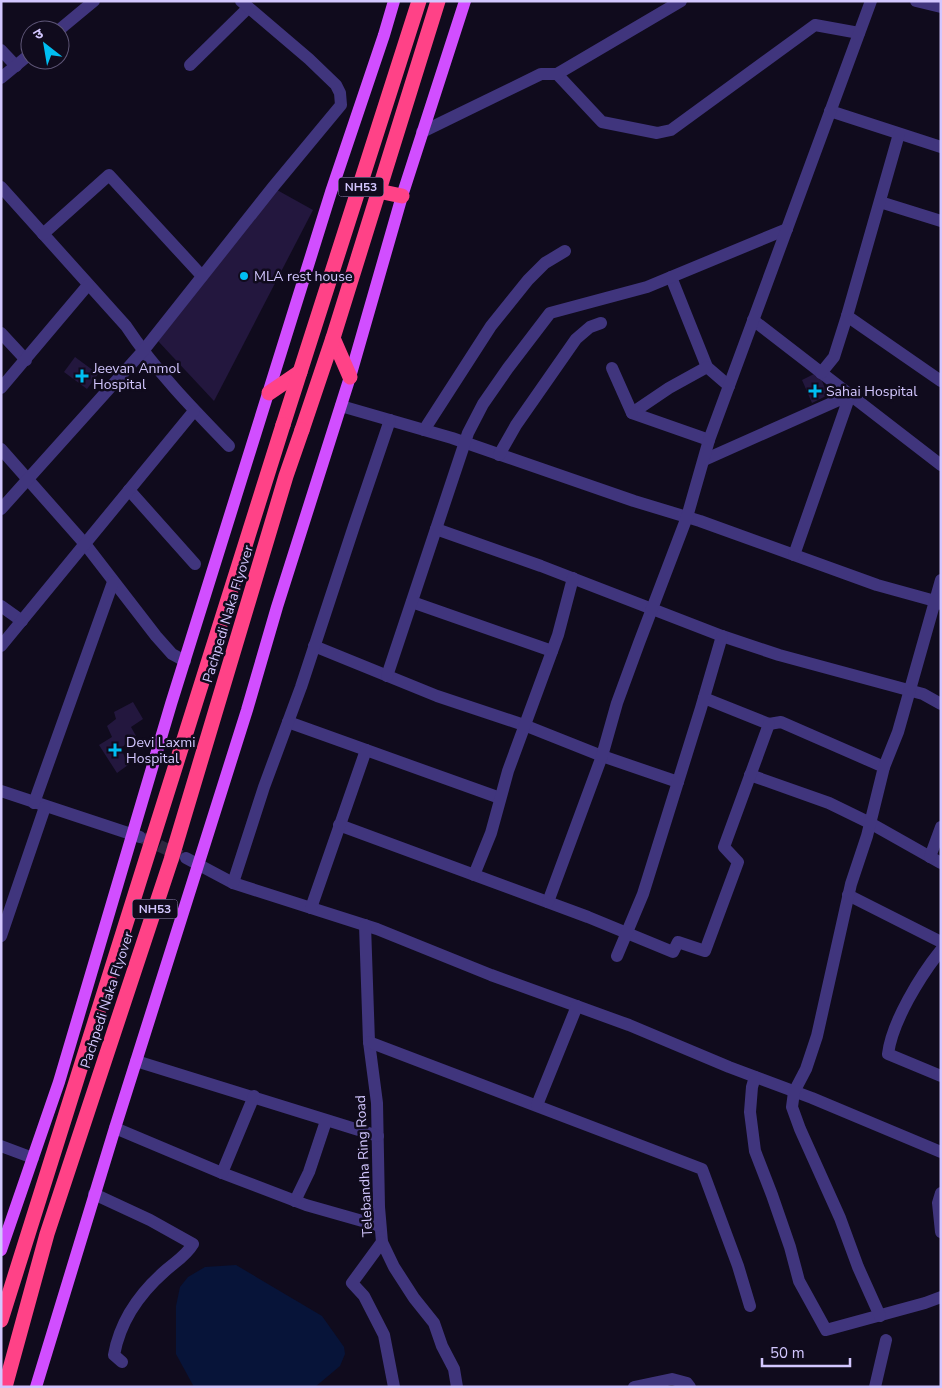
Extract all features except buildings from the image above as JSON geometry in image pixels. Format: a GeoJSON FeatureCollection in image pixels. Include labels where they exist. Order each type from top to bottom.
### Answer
{"type":"FeatureCollection","features":[{"type":"Feature","properties":{"kind":"highway","name":"NH53"},"geometry":{"type":"LineString","coordinates":[[300,372],[419,1]]}},
{"type":"Feature","properties":{"kind":"highway","name":"NH53"},"geometry":{"type":"LineString","coordinates":[[333,338],[438,1]]}},
{"type":"Feature","properties":{"kind":"highway"},"geometry":{"type":"LineString","coordinates":[[378,192],[402,196]]}},
{"type":"Feature","properties":{"kind":"highway"},"geometry":{"type":"LineString","coordinates":[[333,338],[350,377]]}},
{"type":"Feature","properties":{"kind":"highway","name":"Pachpedi Naka Flyover"},"geometry":{"type":"LineString","coordinates":[[5,1387],[47,1234],[171,860],[286,476],[333,338]]}},
{"type":"Feature","properties":{"kind":"highway"},"geometry":{"type":"LineString","coordinates":[[270,393],[300,372]]}},
{"type":"Feature","properties":{"kind":"highway","name":"Pachpedi Naka Flyover"},"geometry":{"type":"LineString","coordinates":[[1,1320],[300,372]]}},
{"type":"Feature","properties":{"kind":"main road"},"geometry":{"type":"LineString","coordinates":[[36,1387],[94,1194],[174,943],[192,860],[247,710],[277,607],[350,377],[402,196],[465,1]]}},
{"type":"Feature","properties":{"kind":"main road"},"geometry":{"type":"LineString","coordinates":[[1,1250],[59,1082],[136,836],[185,661],[390,3]]}},
{"type":"Feature","properties":{"kind":"street"},"geometry":{"type":"LineString","coordinates":[[70,21],[94,1]]}},
{"type":"Feature","properties":{"kind":"street"},"geometry":{"type":"LineString","coordinates":[[422,132],[541,74],[557,74],[681,1]]}},
{"type":"Feature","properties":{"kind":"street"},"geometry":{"type":"LineString","coordinates":[[548,902],[602,756],[617,703],[687,517],[709,440],[871,1]]}},
{"type":"Feature","properties":{"kind":"street"},"geometry":{"type":"LineString","coordinates":[[916,1],[941,7]]}},
{"type":"Feature","properties":{"kind":"street"},"geometry":{"type":"LineString","coordinates":[[1,510],[142,351],[341,105],[340,93],[336,85],[309,59],[244,5],[190,65]]}},
{"type":"Feature","properties":{"kind":"street"},"geometry":{"type":"LineString","coordinates":[[557,74],[602,122],[657,133],[671,130],[815,25],[859,33]]}},
{"type":"Feature","properties":{"kind":"street"},"geometry":{"type":"LineString","coordinates":[[1,50],[16,66]]}},
{"type":"Feature","properties":{"kind":"street"},"geometry":{"type":"LineString","coordinates":[[1,78],[20,63]]}},
{"type":"Feature","properties":{"kind":"street"},"geometry":{"type":"LineString","coordinates":[[830,111],[941,147]]}},
{"type":"Feature","properties":{"kind":"street"},"geometry":{"type":"LineString","coordinates":[[821,373],[834,357],[848,316],[900,134]]}},
{"type":"Feature","properties":{"kind":"street"},"geometry":{"type":"LineString","coordinates":[[43,234],[109,175],[202,276]]}},
{"type":"Feature","properties":{"kind":"street"},"geometry":{"type":"LineString","coordinates":[[3,191],[126,326],[142,351],[194,411],[229,446]]}},
{"type":"Feature","properties":{"kind":"street"},"geometry":{"type":"LineString","coordinates":[[880,202],[941,221]]}},
{"type":"Feature","properties":{"kind":"street"},"geometry":{"type":"LineString","coordinates":[[387,676],[468,433],[484,404],[508,368],[550,313],[638,290],[787,229]]}},
{"type":"Feature","properties":{"kind":"street"},"geometry":{"type":"LineString","coordinates":[[424,430],[491,326],[545,262],[565,251]]}},
{"type":"Feature","properties":{"kind":"street"},"geometry":{"type":"LineString","coordinates":[[671,277],[707,367],[729,386]]}},
{"type":"Feature","properties":{"kind":"street"},"geometry":{"type":"LineString","coordinates":[[1,388],[88,285]]}},
{"type":"Feature","properties":{"kind":"street"},"geometry":{"type":"LineString","coordinates":[[848,316],[941,382]]}},
{"type":"Feature","properties":{"kind":"street"},"geometry":{"type":"LineString","coordinates":[[753,320],[941,465]]}},
{"type":"Feature","properties":{"kind":"street"},"geometry":{"type":"LineString","coordinates":[[499,455],[516,425],[576,339],[590,328],[601,323]]}},
{"type":"Feature","properties":{"kind":"street"},"geometry":{"type":"LineString","coordinates":[[1,333],[26,360]]}},
{"type":"Feature","properties":{"kind":"street"},"geometry":{"type":"LineString","coordinates":[[632,413],[669,388],[707,367]]}},
{"type":"Feature","properties":{"kind":"street"},"geometry":{"type":"LineString","coordinates":[[612,368],[632,413],[709,440]]}},
{"type":"Feature","properties":{"kind":"street"},"geometry":{"type":"LineString","coordinates":[[704,460],[850,395]]}},
{"type":"Feature","properties":{"kind":"street"},"geometry":{"type":"LineString","coordinates":[[794,555],[850,395]]}},
{"type":"Feature","properties":{"kind":"street"},"geometry":{"type":"LineString","coordinates":[[340,406],[466,443],[634,501],[687,517],[877,585],[938,602]]}},
{"type":"Feature","properties":{"kind":"street"},"geometry":{"type":"LineString","coordinates":[[1,646],[194,411]]}},
{"type":"Feature","properties":{"kind":"street"},"geometry":{"type":"LineString","coordinates":[[233,883],[390,420]]}},
{"type":"Feature","properties":{"kind":"street"},"geometry":{"type":"LineString","coordinates":[[1,449],[85,544],[156,636],[172,654],[185,661]]}},
{"type":"Feature","properties":{"kind":"street"},"geometry":{"type":"LineString","coordinates":[[129,490],[195,564]]}},
{"type":"Feature","properties":{"kind":"street"},"geometry":{"type":"LineString","coordinates":[[436,529],[573,578],[722,636],[779,655],[923,694],[941,704]]}},
{"type":"Feature","properties":{"kind":"street"},"geometry":{"type":"LineString","coordinates":[[474,875],[491,833],[500,798],[524,725],[558,634],[573,578]]}},
{"type":"Feature","properties":{"kind":"street"},"geometry":{"type":"LineString","coordinates":[[880,1316],[792,1107],[794,1092],[806,1069],[817,1036],[848,895],[884,767],[898,732],[909,691],[938,602],[941,580]]}},
{"type":"Feature","properties":{"kind":"street"},"geometry":{"type":"LineString","coordinates":[[1,936],[6,904],[114,582]]}},
{"type":"Feature","properties":{"kind":"street"},"geometry":{"type":"LineString","coordinates":[[412,602],[552,651]]}},
{"type":"Feature","properties":{"kind":"street"},"geometry":{"type":"LineString","coordinates":[[1,606],[22,621]]}},
{"type":"Feature","properties":{"kind":"street"},"geometry":{"type":"LineString","coordinates":[[616,956],[643,894],[722,636]]}},
{"type":"Feature","properties":{"kind":"street"},"geometry":{"type":"LineString","coordinates":[[314,646],[436,696],[524,725],[602,756],[678,782]]}},
{"type":"Feature","properties":{"kind":"street"},"geometry":{"type":"LineString","coordinates":[[704,698],[769,724],[782,722],[884,767]]}},
{"type":"Feature","properties":{"kind":"street"},"geometry":{"type":"LineString","coordinates":[[288,722],[500,798]]}},
{"type":"Feature","properties":{"kind":"street"},"geometry":{"type":"LineString","coordinates":[[339,825],[548,902],[673,952],[678,942],[705,952],[738,862],[724,847],[769,724]]}},
{"type":"Feature","properties":{"kind":"street"},"geometry":{"type":"LineString","coordinates":[[311,908],[366,750]]}},
{"type":"Feature","properties":{"kind":"street"},"geometry":{"type":"LineString","coordinates":[[750,776],[829,803],[870,822],[936,860],[941,827]]}},
{"type":"Feature","properties":{"kind":"street"},"geometry":{"type":"LineString","coordinates":[[1,791],[136,836]]}},
{"type":"Feature","properties":{"kind":"street"},"geometry":{"type":"LineString","coordinates":[[192,860],[233,883],[365,925],[491,975],[629,1025],[941,1152]]}},
{"type":"Feature","properties":{"kind":"street"},"geometry":{"type":"LineString","coordinates":[[848,895],[941,942]]}},
{"type":"Feature","properties":{"kind":"street","name":"Telebandha Ring Road"},"geometry":{"type":"LineString","coordinates":[[365,925],[369,1042],[377,1103],[382,1242],[399,1275],[434,1323],[442,1346],[454,1369],[457,1387]]}},
{"type":"Feature","properties":{"kind":"street"},"geometry":{"type":"LineString","coordinates":[[941,950],[917,983],[890,1039],[888,1054],[941,1076]]}},
{"type":"Feature","properties":{"kind":"street"},"geometry":{"type":"LineString","coordinates":[[536,1105],[577,1006]]}},
{"type":"Feature","properties":{"kind":"street"},"geometry":{"type":"LineString","coordinates":[[369,1042],[702,1169],[738,1266],[750,1306]]}},
{"type":"Feature","properties":{"kind":"street"},"geometry":{"type":"LineString","coordinates":[[136,1061],[378,1136]]}},
{"type":"Feature","properties":{"kind":"street"},"geometry":{"type":"LineString","coordinates":[[755,1077],[752,1087],[750,1112],[755,1151],[790,1247],[798,1281],[826,1330],[941,1297]]}},
{"type":"Feature","properties":{"kind":"street"},"geometry":{"type":"LineString","coordinates":[[222,1173],[254,1096]]}},
{"type":"Feature","properties":{"kind":"street"},"geometry":{"type":"LineString","coordinates":[[295,1200],[309,1172],[326,1121]]}},
{"type":"Feature","properties":{"kind":"street"},"geometry":{"type":"LineString","coordinates":[[115,1128],[222,1173],[295,1200],[380,1226]]}},
{"type":"Feature","properties":{"kind":"street"},"geometry":{"type":"LineString","coordinates":[[1,1146],[33,1158]]}},
{"type":"Feature","properties":{"kind":"street"},"geometry":{"type":"LineString","coordinates":[[941,1193],[938,1203],[941,1232]]}},
{"type":"Feature","properties":{"kind":"street"},"geometry":{"type":"LineString","coordinates":[[94,1194],[150,1220],[193,1244],[185,1255],[151,1285],[131,1308],[117,1338],[114,1355],[122,1362]]}},
{"type":"Feature","properties":{"kind":"street"},"geometry":{"type":"LineString","coordinates":[[382,1242],[352,1283],[364,1296],[384,1335],[394,1387]]}},
{"type":"Feature","properties":{"kind":"street"},"geometry":{"type":"LineString","coordinates":[[875,1387],[886,1340]]}},
{"type":"Feature","properties":{"kind":"street"},"geometry":{"type":"LineString","coordinates":[[634,1387],[672,1379],[687,1382],[690,1387]]}},
{"type":"Feature","properties":{"kind":"water"},"geometry":{"type":"Polygon","coordinates":[[[236,1265],[322,1316],[344,1347],[345,1354],[340,1366],[315,1387],[194,1387],[176,1354],[176,1306],[180,1287],[188,1277],[205,1267],[236,1265]]]}},
{"type":"Feature","properties":{"kind":"tunnel"},"geometry":{"type":"LineString","coordinates":[[143,838],[181,856]]}},
{"type":"Feature","properties":{"kind":"place","name":"MLA rest house"},"geometry":{"type":"Point","coordinates":[244,276]}},
{"type":"Feature","properties":{"kind":"place","name":"Jeevan Anmol Hospital"},"geometry":{"type":"Point","coordinates":[82,376]}},
{"type":"Feature","properties":{"kind":"place","name":"Sahai Hospital"},"geometry":{"type":"Point","coordinates":[815,391]}},
{"type":"Feature","properties":{"kind":"place","name":"Devi Laxmi Hospital"},"geometry":{"type":"Point","coordinates":[115,750]}}]}
